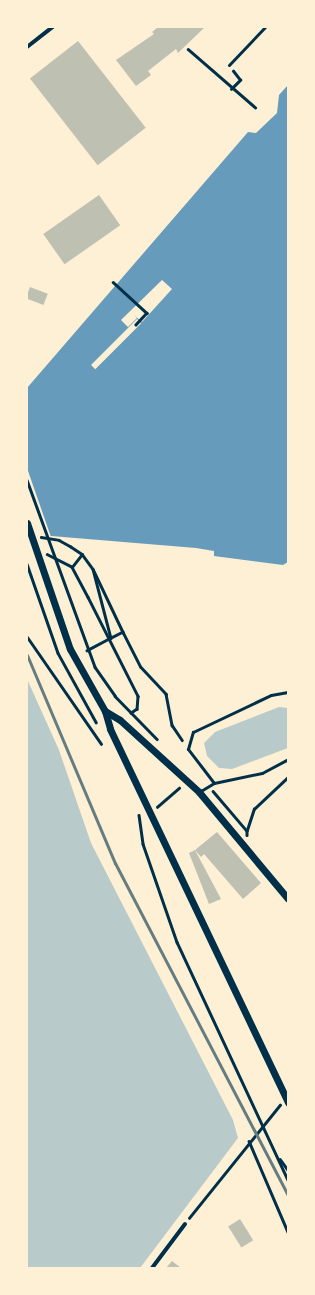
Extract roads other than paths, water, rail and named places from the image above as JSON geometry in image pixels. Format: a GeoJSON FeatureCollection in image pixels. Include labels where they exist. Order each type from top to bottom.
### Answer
{"type":"FeatureCollection","features":[{"type":"Feature","properties":{"kind":"street"},"geometry":{"type":"LineString","coordinates":[[27,47],[53,27]]}},
{"type":"Feature","properties":{"kind":"street"},"geometry":{"type":"LineString","coordinates":[[27,523],[70,649],[105,711],[110,729],[287,1100]]}},
{"type":"Feature","properties":{"kind":"street"},"geometry":{"type":"LineString","coordinates":[[105,711],[120,720],[198,792],[288,899]]}},
{"type":"Feature","properties":{"kind":"street"},"geometry":{"type":"LineString","coordinates":[[152,1268],[185,1224]]}},
{"type":"Feature","properties":{"kind":"lane"},"geometry":{"type":"LineString","coordinates":[[228,65],[265,27]]}},
{"type":"Feature","properties":{"kind":"lane"},"geometry":{"type":"LineString","coordinates":[[27,637],[100,744]]}},
{"type":"Feature","properties":{"kind":"lane"},"geometry":{"type":"LineString","coordinates":[[214,783],[188,749],[192,732],[271,695],[288,692]]}},
{"type":"Feature","properties":{"kind":"lane"},"geometry":{"type":"LineString","coordinates":[[198,792],[214,783],[262,773],[288,760]]}},
{"type":"Feature","properties":{"kind":"water"},"geometry":{"type":"Polygon","coordinates":[[[288,85],[288,562],[283,565],[214,556],[214,551],[196,548],[27,534],[27,388],[248,132],[256,133],[277,113],[279,95],[288,85]]]}},
{"type":"Feature","properties":{"kind":"railway"},"geometry":{"type":"LineString","coordinates":[[27,655],[115,863],[288,1195]]}}]}
